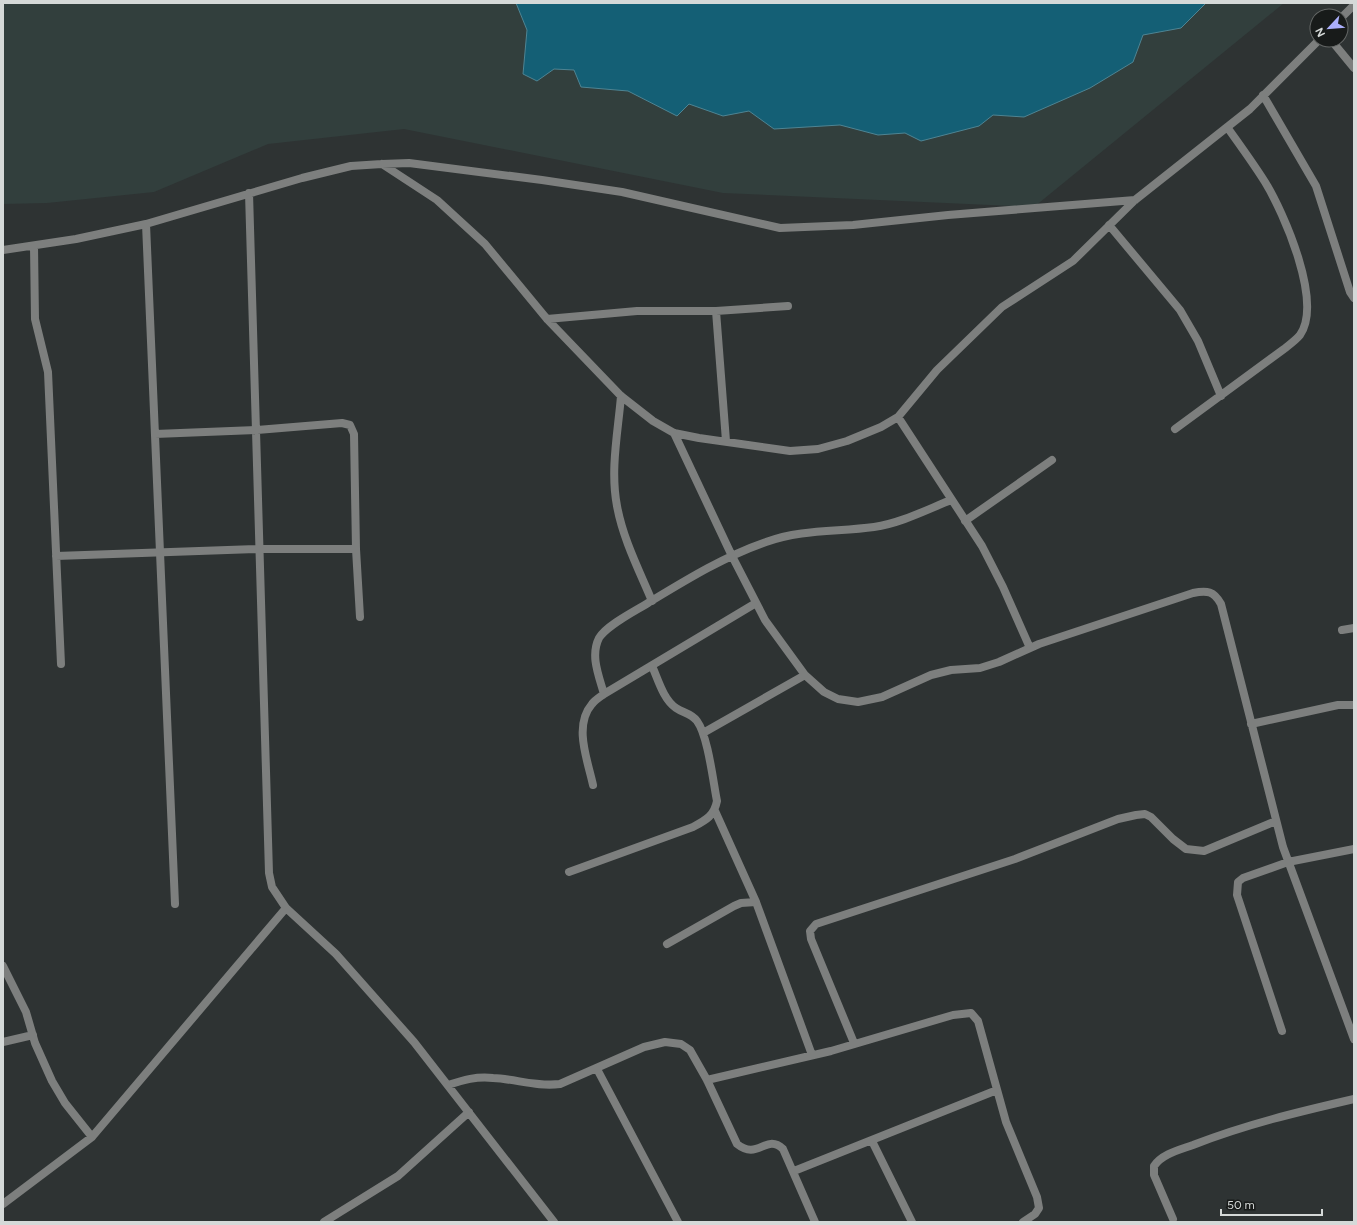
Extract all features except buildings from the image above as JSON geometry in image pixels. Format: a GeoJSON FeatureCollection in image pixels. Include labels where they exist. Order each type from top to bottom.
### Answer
{"type":"FeatureCollection","features":[{"type":"Feature","properties":{"kind":"street"},"geometry":{"type":"LineString","coordinates":[[382,164],[437,200],[485,244],[547,319],[621,396],[653,421],[674,433],[726,442],[790,451],[818,449],[847,441],[881,427],[898,417],[937,370],[1002,307],[1073,261],[1135,200],[1263,95],[1311,48]]}},
{"type":"Feature","properties":{"kind":"street"},"geometry":{"type":"LineString","coordinates":[[1338,48],[1354,68]]}},
{"type":"Feature","properties":{"kind":"street"},"geometry":{"type":"LineString","coordinates":[[1263,95],[1316,186],[1350,292],[1354,298]]}},
{"type":"Feature","properties":{"kind":"street"},"geometry":{"type":"LineString","coordinates":[[1175,429],[1284,349],[1300,334],[1308,307],[1304,283],[1288,227],[1266,183],[1227,126]]}},
{"type":"Feature","properties":{"kind":"street"},"geometry":{"type":"LineString","coordinates":[[3,250],[34,246],[146,224],[249,193],[351,166],[382,164],[409,163],[622,192],[780,228],[853,226],[948,215],[1135,200]]}},
{"type":"Feature","properties":{"kind":"street"},"geometry":{"type":"LineString","coordinates":[[249,193],[269,873],[272,887],[286,908],[336,954],[414,1042],[554,1222]]}},
{"type":"Feature","properties":{"kind":"street"},"geometry":{"type":"LineString","coordinates":[[146,224],[175,904]]}},
{"type":"Feature","properties":{"kind":"street"},"geometry":{"type":"LineString","coordinates":[[1109,225],[1180,310],[1198,341],[1221,396]]}},
{"type":"Feature","properties":{"kind":"street"},"geometry":{"type":"LineString","coordinates":[[34,246],[35,319],[48,372],[61,664]]}},
{"type":"Feature","properties":{"kind":"street"},"geometry":{"type":"LineString","coordinates":[[547,319],[637,311],[716,310],[788,306]]}},
{"type":"Feature","properties":{"kind":"street"},"geometry":{"type":"LineString","coordinates":[[716,310],[726,442]]}},
{"type":"Feature","properties":{"kind":"street"},"geometry":{"type":"LineString","coordinates":[[621,396],[614,468],[616,505],[625,539],[652,601]]}},
{"type":"Feature","properties":{"kind":"street"},"geometry":{"type":"LineString","coordinates":[[898,417],[982,546],[1003,587],[1030,648]]}},
{"type":"Feature","properties":{"kind":"street"},"geometry":{"type":"LineString","coordinates":[[155,434],[257,430],[342,422],[350,425],[354,434],[356,549],[360,617]]}},
{"type":"Feature","properties":{"kind":"street"},"geometry":{"type":"LineString","coordinates":[[674,433],[732,556],[765,620],[805,675],[824,692],[838,699],[858,702],[882,697],[931,675],[951,670],[980,668],[999,662],[1030,648],[1193,593],[1205,591],[1212,592],[1221,604],[1276,821],[1288,862],[1354,1039]]}},
{"type":"Feature","properties":{"kind":"street"},"geometry":{"type":"LineString","coordinates":[[965,521],[1052,460]]}},
{"type":"Feature","properties":{"kind":"street"},"geometry":{"type":"LineString","coordinates":[[604,694],[594,655],[600,638],[613,626],[652,601],[732,556],[767,541],[799,534],[875,527],[894,523],[951,500]]}},
{"type":"Feature","properties":{"kind":"street"},"geometry":{"type":"LineString","coordinates":[[56,556],[259,549],[356,549]]}},
{"type":"Feature","properties":{"kind":"street"},"geometry":{"type":"LineString","coordinates":[[593,785],[582,738],[583,726],[587,712],[592,704],[604,694],[756,603]]}},
{"type":"Feature","properties":{"kind":"street"},"geometry":{"type":"LineString","coordinates":[[1342,630],[1354,628]]}},
{"type":"Feature","properties":{"kind":"street"},"geometry":{"type":"LineString","coordinates":[[569,872],[694,827],[709,819],[715,810],[717,801],[703,732],[691,714],[676,708],[671,703],[663,692],[652,666]]}},
{"type":"Feature","properties":{"kind":"street"},"geometry":{"type":"LineString","coordinates":[[703,732],[805,675]]}},
{"type":"Feature","properties":{"kind":"street"},"geometry":{"type":"LineString","coordinates":[[1251,724],[1338,705],[1354,704]]}},
{"type":"Feature","properties":{"kind":"street"},"geometry":{"type":"LineString","coordinates":[[715,810],[756,902],[812,1055]]}},
{"type":"Feature","properties":{"kind":"street"},"geometry":{"type":"LineString","coordinates":[[854,1043],[811,939],[810,931],[816,924],[1014,859],[1118,819],[1145,814],[1151,817],[1173,839],[1186,849],[1194,851],[1204,851],[1276,821]]}},
{"type":"Feature","properties":{"kind":"street"},"geometry":{"type":"LineString","coordinates":[[1282,1031],[1236,895],[1238,882],[1242,878],[1288,862],[1354,849]]}},
{"type":"Feature","properties":{"kind":"street"},"geometry":{"type":"LineString","coordinates":[[667,944],[734,906],[741,903],[756,902]]}},
{"type":"Feature","properties":{"kind":"street"},"geometry":{"type":"LineString","coordinates":[[3,1204],[92,1137],[286,908]]}},
{"type":"Feature","properties":{"kind":"street"},"geometry":{"type":"LineString","coordinates":[[3,966],[26,1012],[40,1056],[59,1093],[92,1137]]}},
{"type":"Feature","properties":{"kind":"street"},"geometry":{"type":"LineString","coordinates":[[707,1080],[812,1055],[953,1014],[971,1014],[978,1021],[1006,1122],[1037,1197],[1039,1208],[1035,1214],[1023,1222]]}},
{"type":"Feature","properties":{"kind":"street"},"geometry":{"type":"LineString","coordinates":[[3,1042],[33,1035]]}},
{"type":"Feature","properties":{"kind":"street"},"geometry":{"type":"LineString","coordinates":[[448,1084],[466,1079],[493,1078],[547,1086],[568,1081],[644,1047],[665,1042],[681,1044],[690,1050],[707,1080],[737,1144],[743,1149],[750,1151],[771,1143],[777,1144],[782,1149],[794,1171],[815,1222]]}},
{"type":"Feature","properties":{"kind":"street"},"geometry":{"type":"LineString","coordinates":[[597,1068],[678,1222]]}},
{"type":"Feature","properties":{"kind":"street"},"geometry":{"type":"LineString","coordinates":[[794,1171],[997,1090]]}},
{"type":"Feature","properties":{"kind":"street"},"geometry":{"type":"LineString","coordinates":[[1173,1219],[1154,1175],[1154,1166],[1164,1156],[1246,1125],[1273,1117],[1354,1099]]}},
{"type":"Feature","properties":{"kind":"street"},"geometry":{"type":"LineString","coordinates":[[324,1222],[398,1176],[469,1112]]}},
{"type":"Feature","properties":{"kind":"street"},"geometry":{"type":"LineString","coordinates":[[872,1141],[912,1222]]}},
{"type":"Feature","properties":{"kind":"shaded area"},"geometry":{"type":"Polygon","coordinates":[[[3,3],[1284,3],[1034,207],[723,193],[404,129],[268,144],[154,192],[47,203],[3,204],[3,3]]]}},
{"type":"Feature","properties":{"kind":"water"},"geometry":{"type":"Polygon","coordinates":[[[516,3],[1206,3],[1181,28],[1143,35],[1133,62],[1090,88],[1024,117],[993,115],[979,126],[921,141],[905,133],[878,135],[840,125],[774,129],[749,111],[723,116],[689,104],[677,116],[628,91],[581,87],[574,70],[554,69],[537,81],[523,74],[527,30],[516,3]]]}}]}
